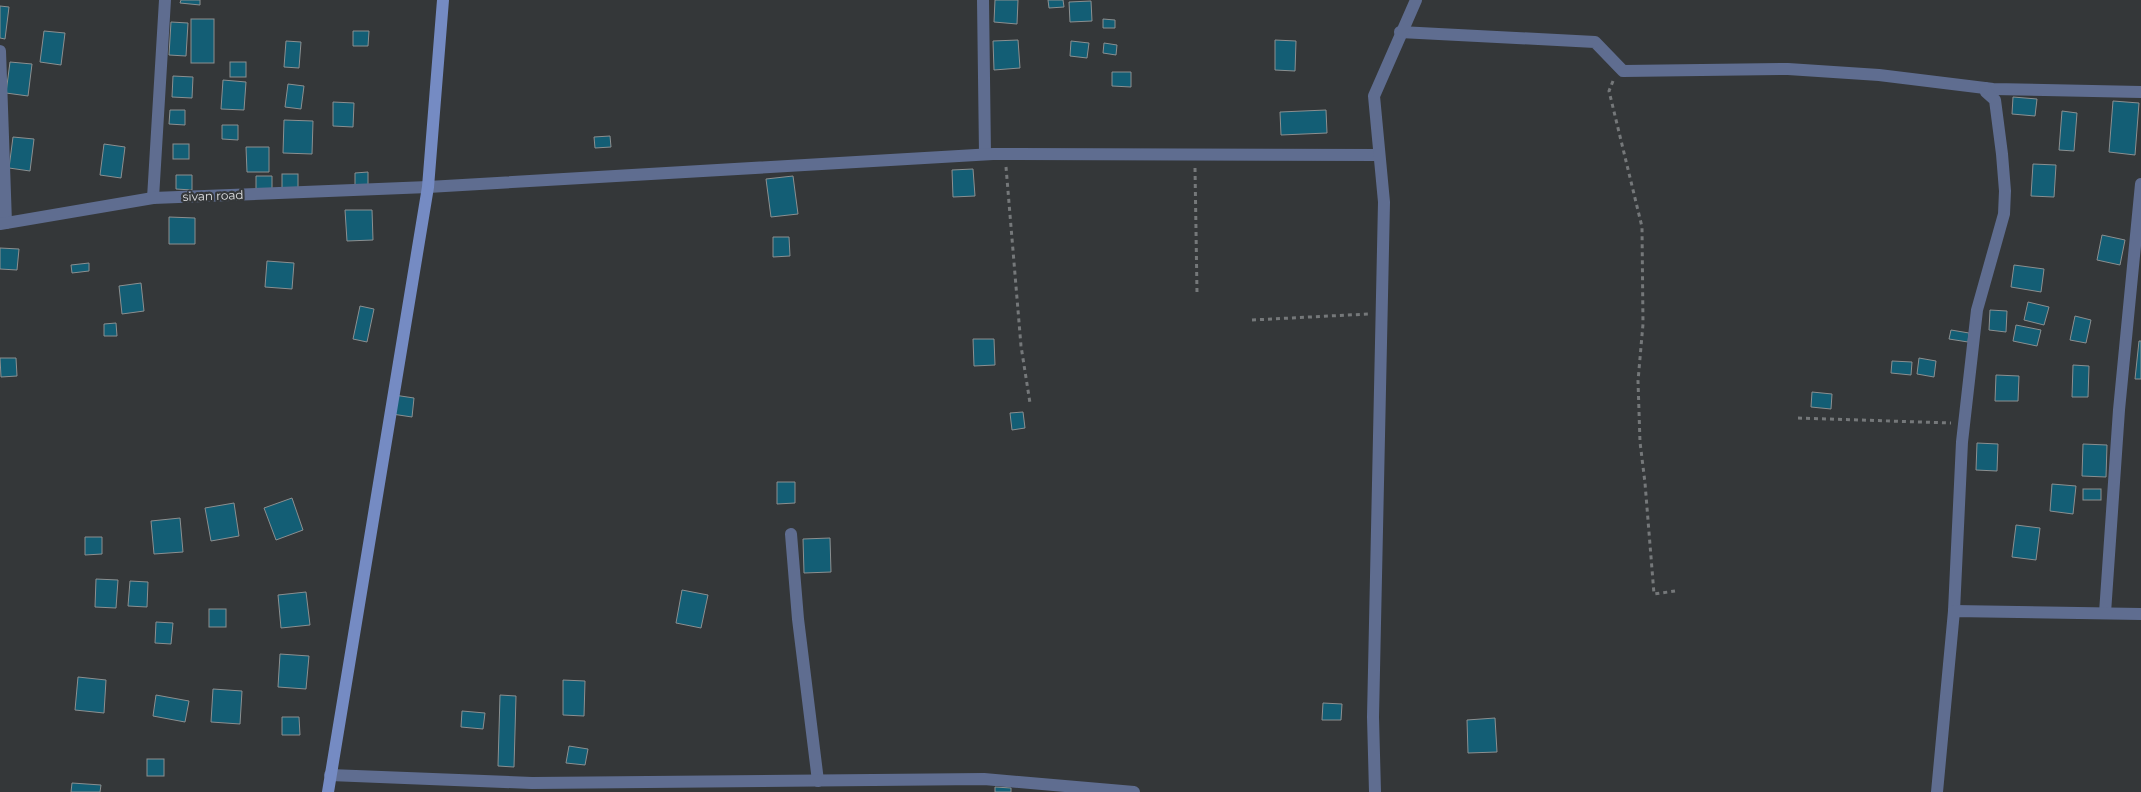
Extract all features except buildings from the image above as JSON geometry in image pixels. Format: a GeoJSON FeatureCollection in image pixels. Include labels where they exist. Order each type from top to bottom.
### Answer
{"type":"FeatureCollection","features":[{"type":"Feature","properties":{"kind":"street"},"geometry":{"type":"LineString","coordinates":[[154,198],[166,0]]}},
{"type":"Feature","properties":{"kind":"street"},"geometry":{"type":"LineString","coordinates":[[328,792],[428,187],[443,0]]}},
{"type":"Feature","properties":{"kind":"street"},"geometry":{"type":"LineString","coordinates":[[983,0],[985,154]]}},
{"type":"Feature","properties":{"kind":"street"},"geometry":{"type":"LineString","coordinates":[[1375,792],[1373,717],[1384,202],[1378,156],[1374,96],[1400,32],[1416,0]]}},
{"type":"Feature","properties":{"kind":"street"},"geometry":{"type":"LineString","coordinates":[[1400,32],[1595,42],[1622,71],[1797,70],[1879,75],[1985,88],[2141,92]]}},
{"type":"Feature","properties":{"kind":"street"},"geometry":{"type":"LineString","coordinates":[[0,51],[3,223]]}},
{"type":"Feature","properties":{"kind":"street"},"geometry":{"type":"LineString","coordinates":[[1937,792],[1954,611],[1964,423],[1977,310],[2004,214],[2005,191],[1995,100],[1986,92],[1985,88]]}},
{"type":"Feature","properties":{"kind":"street","name":"sivan road"},"geometry":{"type":"LineString","coordinates":[[3,223],[154,198],[428,187],[985,154],[1378,156]]}},
{"type":"Feature","properties":{"kind":"street"},"geometry":{"type":"LineString","coordinates":[[2105,613],[2119,410],[2141,184]]}},
{"type":"Feature","properties":{"kind":"street"},"geometry":{"type":"LineString","coordinates":[[791,534],[798,619],[818,781]]}},
{"type":"Feature","properties":{"kind":"street"},"geometry":{"type":"LineString","coordinates":[[1954,611],[2141,614]]}},
{"type":"Feature","properties":{"kind":"street"},"geometry":{"type":"LineString","coordinates":[[330,775],[532,783],[984,779],[1134,792]]}},
{"type":"Feature","properties":{"kind":"path"},"geometry":{"type":"LineString","coordinates":[[1617,66],[1610,91],[1642,227],[1643,324],[1638,381],[1640,442],[1654,594],[1675,591]]}},
{"type":"Feature","properties":{"kind":"path"},"geometry":{"type":"LineString","coordinates":[[1004,154],[1021,346],[1030,403]]}},
{"type":"Feature","properties":{"kind":"path"},"geometry":{"type":"LineString","coordinates":[[1195,154],[1197,293]]}},
{"type":"Feature","properties":{"kind":"path"},"geometry":{"type":"LineString","coordinates":[[1252,320],[1382,313]]}},
{"type":"Feature","properties":{"kind":"path"},"geometry":{"type":"LineString","coordinates":[[1798,418],[1964,423]]}}]}
